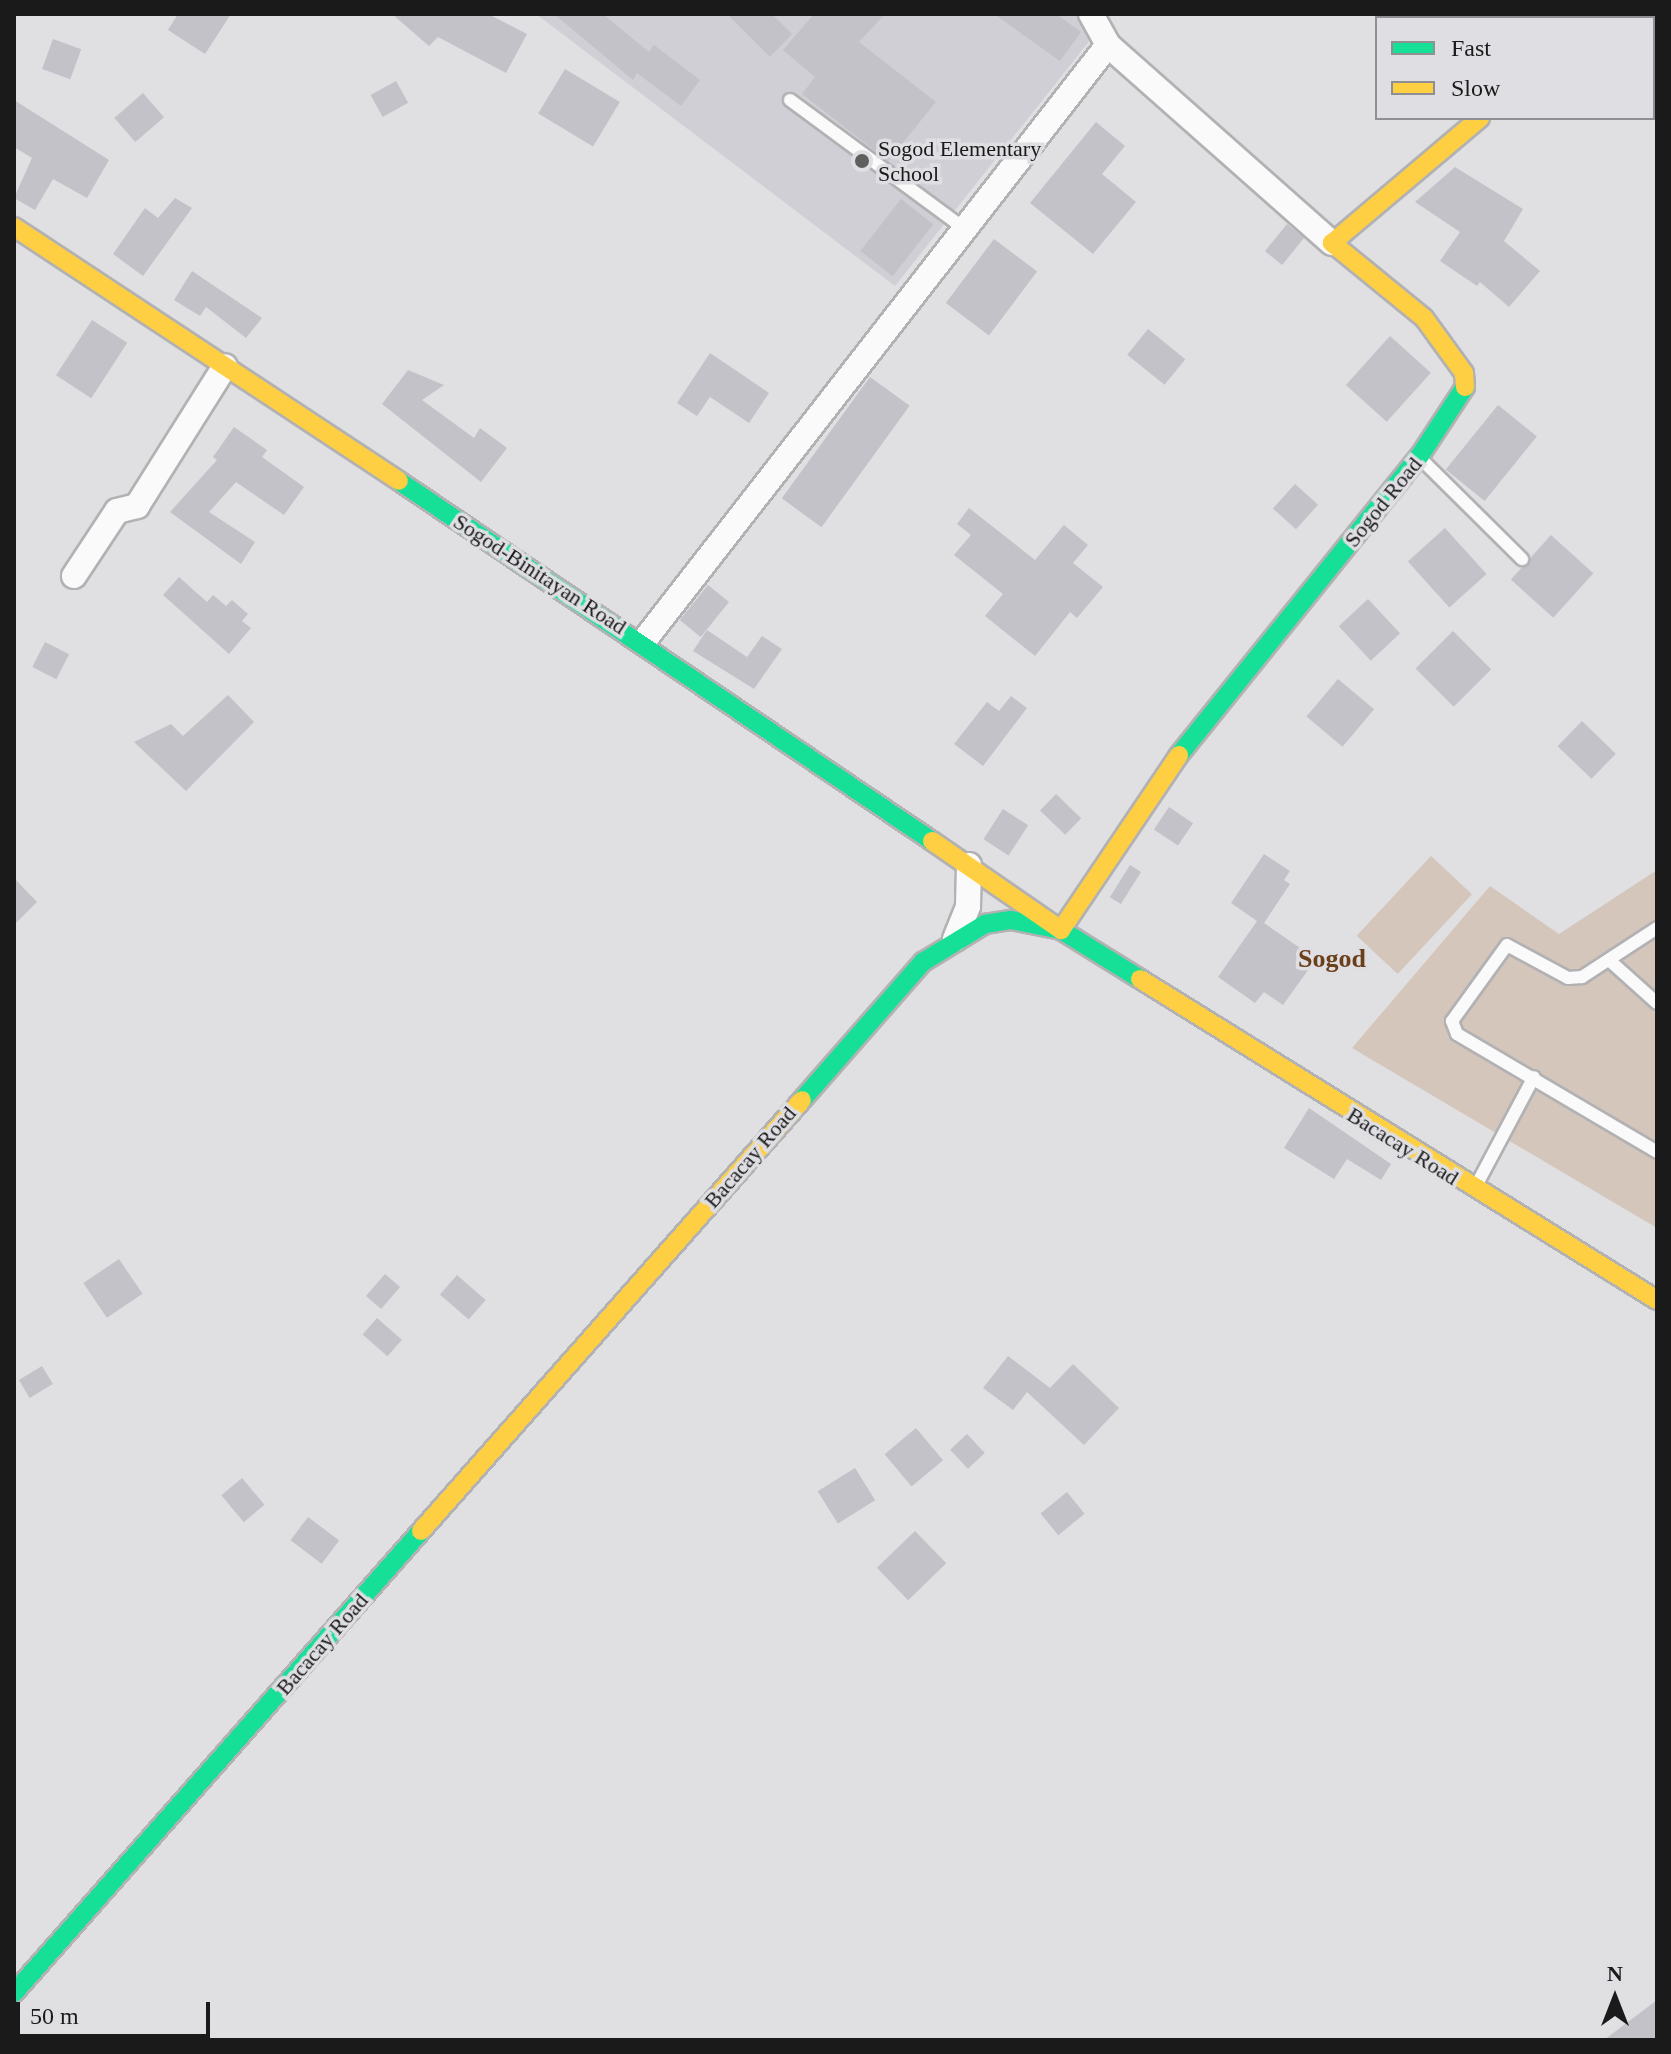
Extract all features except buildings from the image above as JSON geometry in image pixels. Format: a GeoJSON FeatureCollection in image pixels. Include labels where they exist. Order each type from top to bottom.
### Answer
{"type":"FeatureCollection","features":[{"type":"Feature","properties":{"kind":"street"},"geometry":{"type":"LineString","coordinates":[[1091,14],[1108,45],[1332,243],[1478,120]]}},
{"type":"Feature","properties":{"kind":"street"},"geometry":{"type":"LineString","coordinates":[[643,642],[1108,45]]}},
{"type":"Feature","properties":{"kind":"street","name":"Sogod-Binitayan Road"},"geometry":{"type":"LineString","coordinates":[[14,227],[643,642],[1061,930]]}},
{"type":"Feature","properties":{"kind":"street","name":"Sogod Road"},"geometry":{"type":"LineString","coordinates":[[1061,930],[1186,745],[1419,457],[1465,392],[1464,373],[1424,318],[1332,243]]}},
{"type":"Feature","properties":{"kind":"street"},"geometry":{"type":"LineString","coordinates":[[74,576],[117,511],[137,506],[225,366]]}},
{"type":"Feature","properties":{"kind":"street"},"geometry":{"type":"LineString","coordinates":[[955,939],[968,906],[969,865]]}},
{"type":"Feature","properties":{"kind":"street","name":"Bacacay Road"},"geometry":{"type":"LineString","coordinates":[[14,1993],[923,962],[955,939],[985,924],[1011,920],[1061,930],[1473,1190],[1657,1300]]}},
{"type":"Feature","properties":{"kind":"lane"},"geometry":{"type":"LineString","coordinates":[[790,100],[965,229]]}},
{"type":"Feature","properties":{"kind":"lane"},"geometry":{"type":"LineString","coordinates":[[1419,457],[1522,559]]}},
{"type":"Feature","properties":{"kind":"lane"},"geometry":{"type":"LineString","coordinates":[[1657,928],[1582,977],[1568,978],[1507,945],[1452,1021],[1457,1034],[1657,1152]]}},
{"type":"Feature","properties":{"kind":"lane"},"geometry":{"type":"LineString","coordinates":[[1609,960],[1657,1003]]}},
{"type":"Feature","properties":{"kind":"lane"},"geometry":{"type":"LineString","coordinates":[[1473,1190],[1534,1077]]}},
{"type":"Feature","properties":{"kind":"shaded area","name":"Sogod Elementary School"},"geometry":{"type":"Polygon","coordinates":[[[536,14],[1078,14],[1094,35],[895,286],[536,14]]]}},
{"type":"Feature","properties":{"kind":"shaded area"},"geometry":{"type":"Polygon","coordinates":[[[1431,856],[1472,894],[1398,974],[1357,936],[1431,856]]]}},
{"type":"Feature","properties":{"kind":"shaded area"},"geometry":{"type":"Polygon","coordinates":[[[1657,870],[1657,1228],[1352,1048],[1490,886],[1559,934],[1657,870]]]}},
{"type":"Feature","properties":{"kind":"traffic: fast"},"geometry":{"type":"LineString","coordinates":[[1179,755],[1419,457],[1465,387]]}},
{"type":"Feature","properties":{"kind":"traffic: fast"},"geometry":{"type":"LineString","coordinates":[[399,481],[932,841]]}},
{"type":"Feature","properties":{"kind":"traffic: fast"},"geometry":{"type":"LineString","coordinates":[[802,1100],[923,962],[985,924],[1011,920],[1061,930],[1140,979]]}},
{"type":"Feature","properties":{"kind":"traffic: fast"},"geometry":{"type":"LineString","coordinates":[[14,1993],[421,1531]]}},
{"type":"Feature","properties":{"kind":"traffic: slow"},"geometry":{"type":"LineString","coordinates":[[1465,387],[1464,373],[1424,318],[1332,243],[1478,120]]}},
{"type":"Feature","properties":{"kind":"traffic: slow"},"geometry":{"type":"LineString","coordinates":[[14,227],[399,481]]}},
{"type":"Feature","properties":{"kind":"traffic: slow"},"geometry":{"type":"LineString","coordinates":[[932,841],[1061,930],[1179,755]]}},
{"type":"Feature","properties":{"kind":"traffic: slow"},"geometry":{"type":"LineString","coordinates":[[1140,979],[1657,1300]]}},
{"type":"Feature","properties":{"kind":"traffic: slow"},"geometry":{"type":"LineString","coordinates":[[421,1531],[802,1100]]}},
{"type":"Feature","properties":{"kind":"place","name":"Sogod Elementary School"},"geometry":{"type":"Point","coordinates":[862,161]}},
{"type":"Feature","properties":{"kind":"district","name":"Sogod"},"geometry":{"type":"Point","coordinates":[1332,959]}}]}
